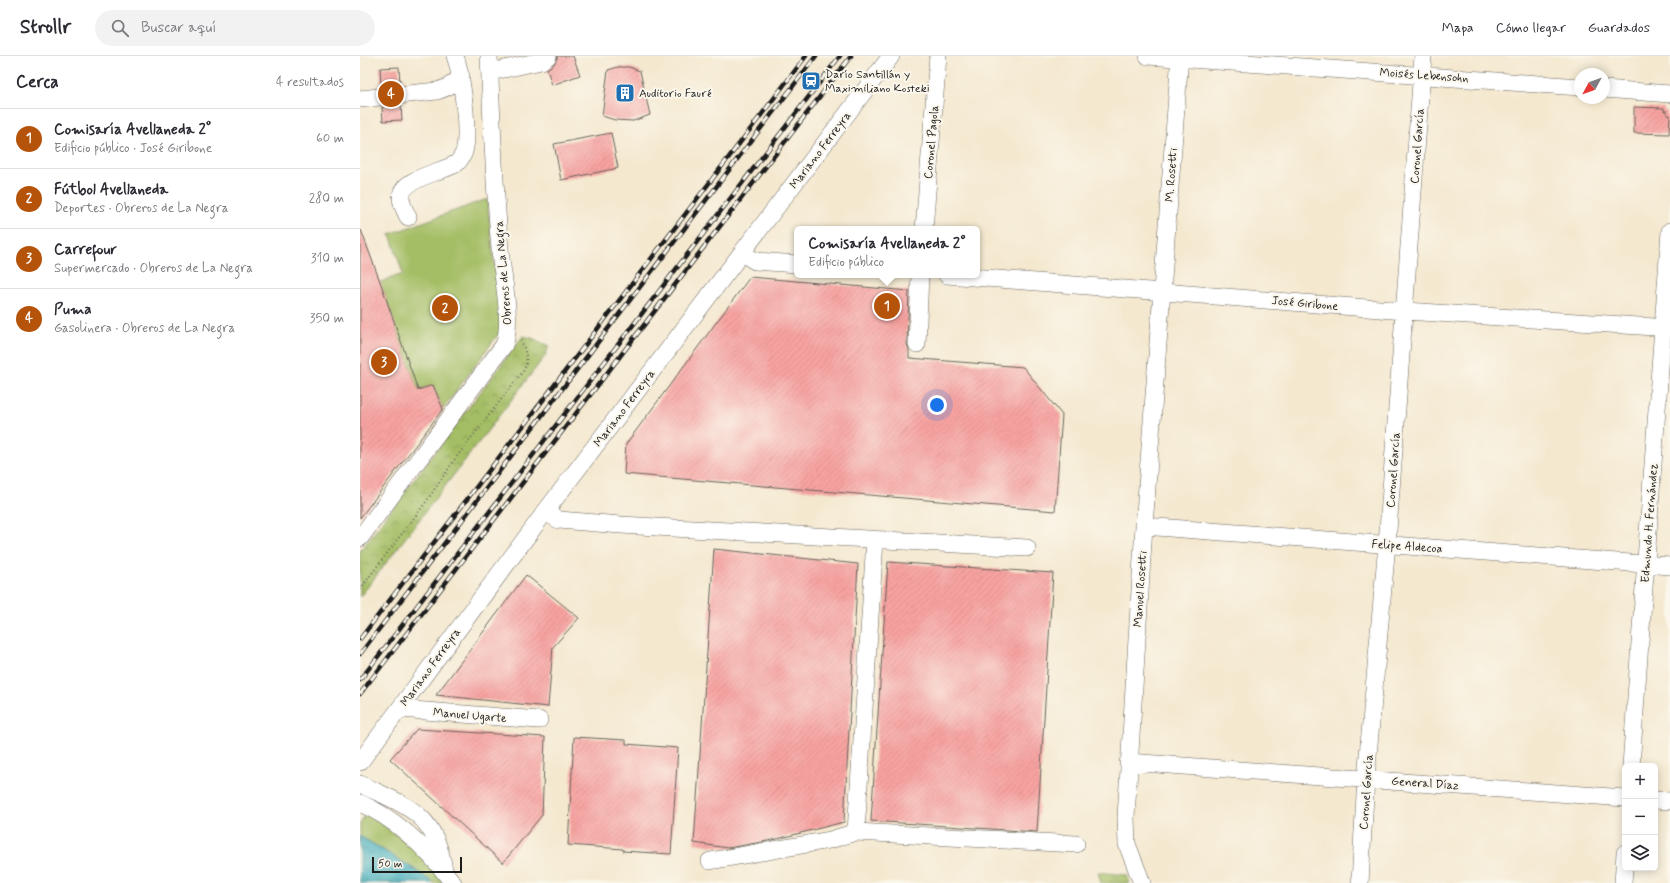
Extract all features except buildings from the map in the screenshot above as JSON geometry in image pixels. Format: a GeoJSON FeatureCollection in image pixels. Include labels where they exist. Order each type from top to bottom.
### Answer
{"type":"FeatureCollection","features":[{"type":"Feature","properties":{"kind":"street"},"geometry":{"type":"LineString","coordinates":[[408,217],[401,196],[404,188],[410,183],[457,163],[464,154],[467,143],[461,76],[455,56]]}},
{"type":"Feature","properties":{"kind":"street"},"geometry":{"type":"LineString","coordinates":[[490,64],[542,61],[548,56]]}},
{"type":"Feature","properties":{"kind":"street","name":"Mariano Ferreyra"},"geometry":{"type":"LineString","coordinates":[[360,762],[545,512],[891,56]]}},
{"type":"Feature","properties":{"kind":"street","name":"Coronel Pagola"},"geometry":{"type":"LineString","coordinates":[[924,226],[938,56]]}},
{"type":"Feature","properties":{"kind":"street","name":"Moisés Lebensohn"},"geometry":{"type":"LineString","coordinates":[[1148,56],[1180,57],[1574,87]]}},
{"type":"Feature","properties":{"kind":"street","name":"Coronel García"},"geometry":{"type":"LineString","coordinates":[[1360,883],[1366,778],[1387,544],[1424,56]]}},
{"type":"Feature","properties":{"kind":"street","name":"M. Rosetti"},"geometry":{"type":"LineString","coordinates":[[1162,291],[1180,57]]}},
{"type":"Feature","properties":{"kind":"street","name":"Obreros de La Negra"},"geometry":{"type":"LineString","coordinates":[[360,538],[504,345],[506,340],[508,326],[500,248],[490,64]]}},
{"type":"Feature","properties":{"kind":"street"},"geometry":{"type":"LineString","coordinates":[[360,99],[437,91],[452,85],[461,76]]}},
{"type":"Feature","properties":{"kind":"street"},"geometry":{"type":"LineString","coordinates":[[1610,89],[1670,94]]}},
{"type":"Feature","properties":{"kind":"street","name":"Edmundo H. Fernández"},"geometry":{"type":"LineString","coordinates":[[1631,763],[1646,564],[1667,328],[1670,231]]}},
{"type":"Feature","properties":{"kind":"street"},"geometry":{"type":"LineString","coordinates":[[742,253],[755,260],[794,264]]}},
{"type":"Feature","properties":{"kind":"street","name":"José Giribone"},"geometry":{"type":"LineString","coordinates":[[980,277],[1405,311],[1667,328]]}},
{"type":"Feature","properties":{"kind":"street"},"geometry":{"type":"LineString","coordinates":[[917,344],[920,278]]}},
{"type":"Feature","properties":{"kind":"street","name":"Manuel Rosetti"},"geometry":{"type":"LineString","coordinates":[[1142,883],[1131,858],[1126,837],[1128,762],[1162,291]]}},
{"type":"Feature","properties":{"kind":"street"},"geometry":{"type":"LineString","coordinates":[[545,512],[559,520],[1027,548]]}},
{"type":"Feature","properties":{"kind":"street","name":"Felipe Aldecoa"},"geometry":{"type":"LineString","coordinates":[[1144,526],[1670,566]]}},
{"type":"Feature","properties":{"kind":"street"},"geometry":{"type":"LineString","coordinates":[[856,832],[875,540]]}},
{"type":"Feature","properties":{"kind":"street","name":"Manuel Ugarte"},"geometry":{"type":"LineString","coordinates":[[400,709],[539,720]]}},
{"type":"Feature","properties":{"kind":"street","name":"General Díaz"},"geometry":{"type":"LineString","coordinates":[[1128,762],[1366,778],[1622,798]]}},
{"type":"Feature","properties":{"kind":"street"},"geometry":{"type":"LineString","coordinates":[[360,784],[410,809],[428,825],[436,839],[449,877]]}},
{"type":"Feature","properties":{"kind":"street"},"geometry":{"type":"LineString","coordinates":[[1658,800],[1670,802]]}},
{"type":"Feature","properties":{"kind":"street"},"geometry":{"type":"LineString","coordinates":[[360,802],[393,823],[416,841],[449,877]]}},
{"type":"Feature","properties":{"kind":"street"},"geometry":{"type":"LineString","coordinates":[[416,841],[426,839],[430,830],[428,825]]}},
{"type":"Feature","properties":{"kind":"street"},"geometry":{"type":"LineString","coordinates":[[710,861],[830,840],[856,832],[1076,844]]}},
{"type":"Feature","properties":{"kind":"street"},"geometry":{"type":"LineString","coordinates":[[1623,883],[1624,871]]}},
{"type":"Feature","properties":{"kind":"path"},"geometry":{"type":"LineString","coordinates":[[360,589],[426,502],[455,458],[524,370],[527,363],[527,358],[520,338]]}},
{"type":"Feature","properties":{"kind":"green space"},"geometry":{"type":"Polygon","coordinates":[[[487,199],[502,329],[443,409],[433,385],[418,390],[380,282],[403,274],[390,234],[487,199]]]}},
{"type":"Feature","properties":{"kind":"green space"},"geometry":{"type":"Polygon","coordinates":[[[523,336],[532,338],[549,346],[545,356],[360,597],[360,551],[523,336]]]}},
{"type":"Feature","properties":{"kind":"green space"},"geometry":{"type":"Polygon","coordinates":[[[367,813],[412,846],[445,883],[434,883],[360,836],[360,824],[367,813]]]}},
{"type":"Feature","properties":{"kind":"green space"},"geometry":{"type":"Polygon","coordinates":[[[1098,872],[1127,875],[1130,883],[1101,883],[1098,872]]]}},
{"type":"Feature","properties":{"kind":"water"},"geometry":{"type":"Polygon","coordinates":[[[360,836],[411,867],[434,883],[360,883],[360,836]]]}},
{"type":"Feature","properties":{"kind":"railway"},"geometry":{"type":"LineString","coordinates":[[360,639],[806,56]]}},
{"type":"Feature","properties":{"kind":"railway"},"geometry":{"type":"LineString","coordinates":[[360,654],[816,56]]}},
{"type":"Feature","properties":{"kind":"railway"},"geometry":{"type":"LineString","coordinates":[[360,680],[840,56]]}},
{"type":"Feature","properties":{"kind":"railway"},"geometry":{"type":"LineString","coordinates":[[360,694],[851,56]]}},
{"type":"Feature","properties":{"kind":"place","name":"Darío Santillán y Maximiliano Kosteki"},"geometry":{"type":"Point","coordinates":[811,81]}},
{"type":"Feature","properties":{"kind":"place","name":"Auditorio Fauré"},"geometry":{"type":"Point","coordinates":[625,93]}},
{"type":"Feature","properties":{"kind":"place","name":"Puma"},"geometry":{"type":"Point","coordinates":[391,94]}},
{"type":"Feature","properties":{"kind":"place","name":"Comisaría Avellaneda 2°"},"geometry":{"type":"Point","coordinates":[887,306]}},
{"type":"Feature","properties":{"kind":"place","name":"Fútbol Avellaneda"},"geometry":{"type":"Point","coordinates":[445,308]}},
{"type":"Feature","properties":{"kind":"place","name":"Carrefour"},"geometry":{"type":"Point","coordinates":[384,362]}}]}
